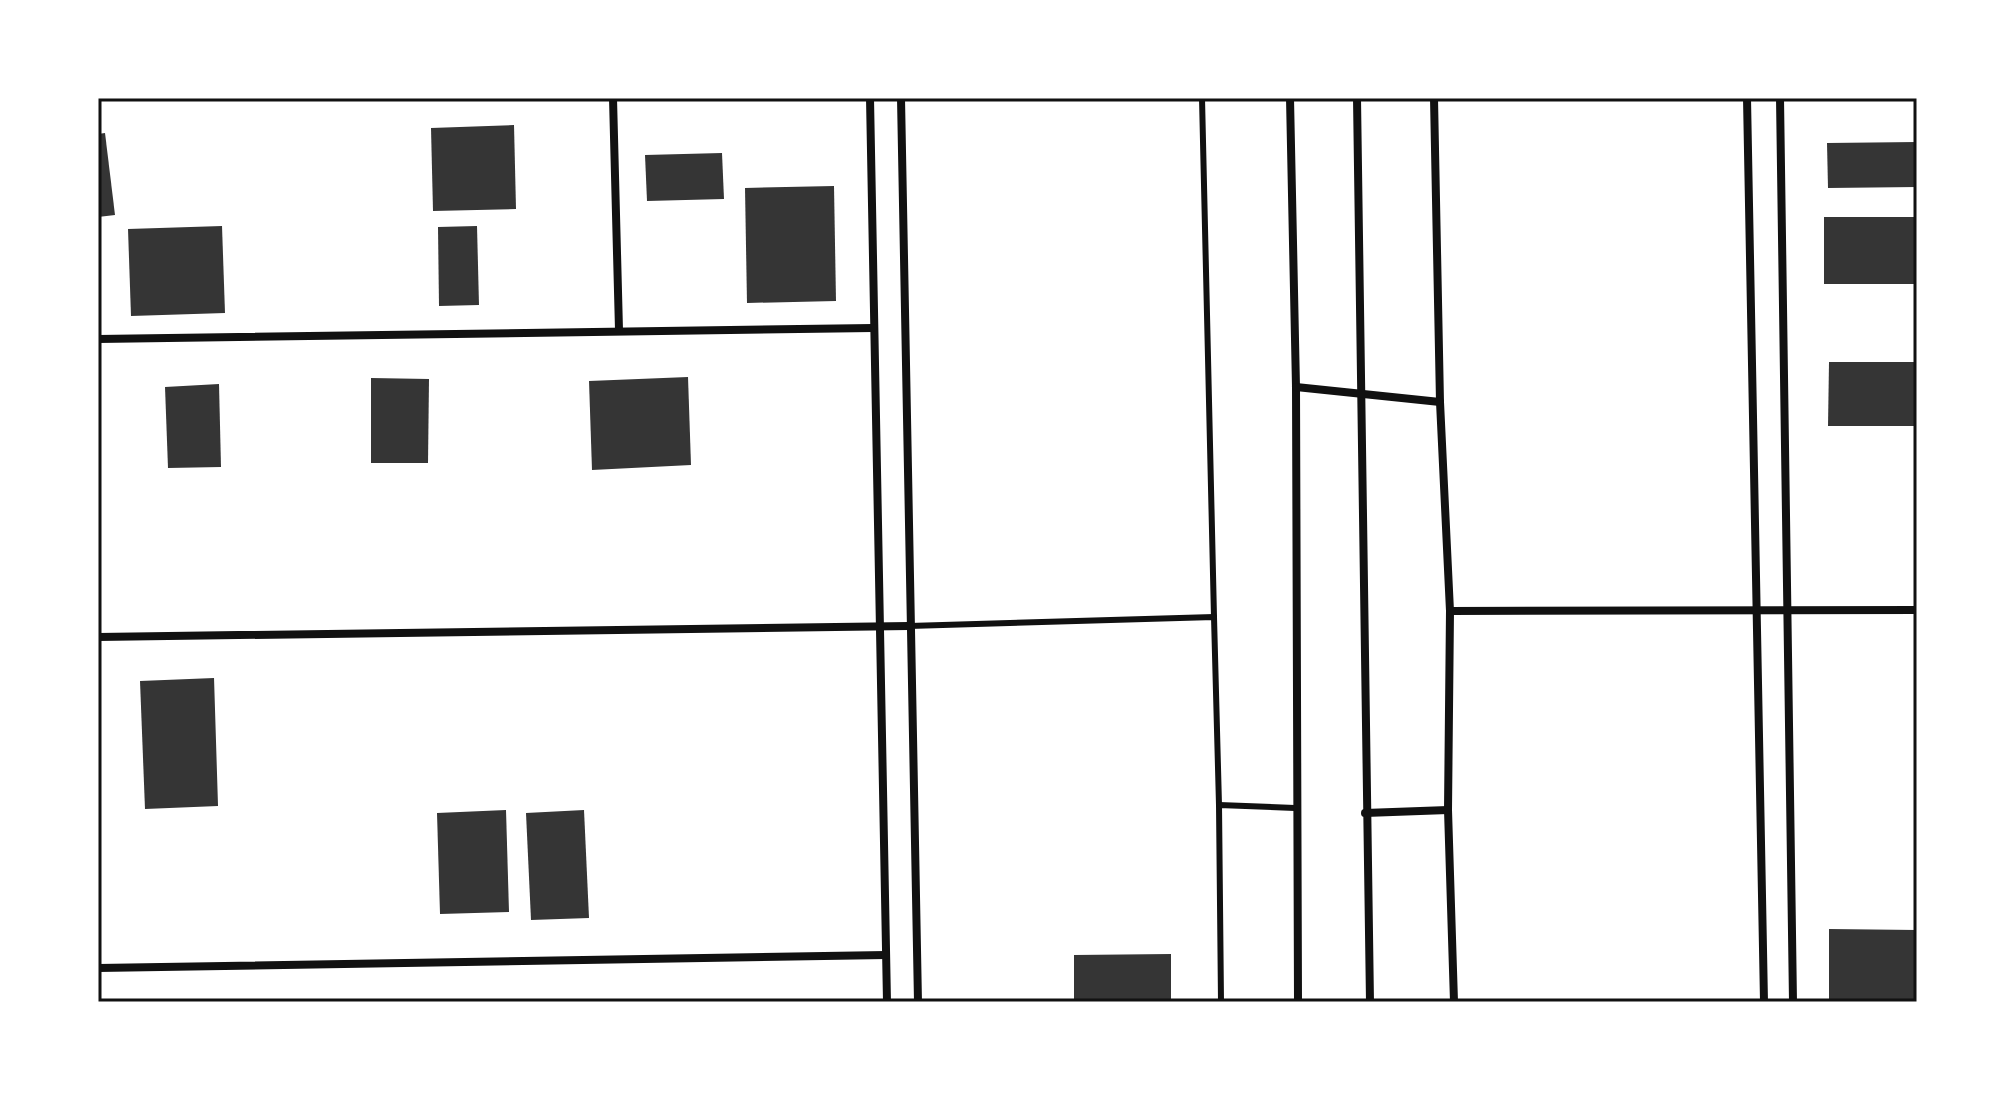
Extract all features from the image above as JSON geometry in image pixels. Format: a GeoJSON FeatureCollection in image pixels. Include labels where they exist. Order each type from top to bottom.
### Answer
{"type":"FeatureCollection","features":[{"type":"Feature","properties":{"kind":"street"},"geometry":{"type":"LineString","coordinates":[[613,98],[619,330]]}},
{"type":"Feature","properties":{"kind":"street"},"geometry":{"type":"LineString","coordinates":[[870,98],[887,1002]]}},
{"type":"Feature","properties":{"kind":"street"},"geometry":{"type":"LineString","coordinates":[[901,98],[918,1002]]}},
{"type":"Feature","properties":{"kind":"street"},"geometry":{"type":"LineString","coordinates":[[1290,98],[1296,387],[1298,1002]]}},
{"type":"Feature","properties":{"kind":"street"},"geometry":{"type":"LineString","coordinates":[[1357,98],[1370,1002]]}},
{"type":"Feature","properties":{"kind":"street"},"geometry":{"type":"LineString","coordinates":[[1434,98],[1440,402],[1450,611],[1448,810],[1454,1002]]}},
{"type":"Feature","properties":{"kind":"street"},"geometry":{"type":"LineString","coordinates":[[1747,98],[1764,1002]]}},
{"type":"Feature","properties":{"kind":"street"},"geometry":{"type":"LineString","coordinates":[[1780,98],[1793,1002]]}},
{"type":"Feature","properties":{"kind":"street"},"geometry":{"type":"LineString","coordinates":[[98,339],[873,328]]}},
{"type":"Feature","properties":{"kind":"street"},"geometry":{"type":"LineString","coordinates":[[1296,387],[1440,402]]}},
{"type":"Feature","properties":{"kind":"street"},"geometry":{"type":"LineString","coordinates":[[1450,611],[1917,610]]}},
{"type":"Feature","properties":{"kind":"street"},"geometry":{"type":"LineString","coordinates":[[98,637],[909,626]]}},
{"type":"Feature","properties":{"kind":"street"},"geometry":{"type":"LineString","coordinates":[[1365,813],[1448,810]]}},
{"type":"Feature","properties":{"kind":"street"},"geometry":{"type":"LineString","coordinates":[[98,968],[886,955]]}},
{"type":"Feature","properties":{"kind":"lane"},"geometry":{"type":"LineString","coordinates":[[1202,98],[1221,1002]]}},
{"type":"Feature","properties":{"kind":"lane"},"geometry":{"type":"LineString","coordinates":[[909,626],[1214,617]]}},
{"type":"Feature","properties":{"kind":"lane"},"geometry":{"type":"LineString","coordinates":[[1219,805],[1295,808]]}},
{"type":"Feature","properties":{"kind":"building"},"geometry":{"type":"Polygon","coordinates":[[[514,125],[516,209],[433,211],[431,128],[514,125]]]}},
{"type":"Feature","properties":{"kind":"building"},"geometry":{"type":"Polygon","coordinates":[[[105,133],[115,215],[98,217],[98,134],[105,133]]]}},
{"type":"Feature","properties":{"kind":"building"},"geometry":{"type":"Polygon","coordinates":[[[1917,142],[1917,187],[1828,188],[1827,143],[1917,142]]]}},
{"type":"Feature","properties":{"kind":"building"},"geometry":{"type":"Polygon","coordinates":[[[722,153],[724,199],[647,201],[645,155],[722,153]]]}},
{"type":"Feature","properties":{"kind":"building"},"geometry":{"type":"Polygon","coordinates":[[[834,186],[836,301],[747,303],[745,188],[834,186]]]}},
{"type":"Feature","properties":{"kind":"building"},"geometry":{"type":"Polygon","coordinates":[[[1824,217],[1917,217],[1917,284],[1824,284],[1824,217]]]}},
{"type":"Feature","properties":{"kind":"building"},"geometry":{"type":"Polygon","coordinates":[[[222,226],[225,313],[131,316],[128,229],[222,226]]]}},
{"type":"Feature","properties":{"kind":"building"},"geometry":{"type":"Polygon","coordinates":[[[477,226],[479,305],[439,306],[438,227],[477,226]]]}},
{"type":"Feature","properties":{"kind":"building"},"geometry":{"type":"Polygon","coordinates":[[[1829,362],[1917,362],[1917,426],[1828,426],[1829,362]]]}},
{"type":"Feature","properties":{"kind":"building"},"geometry":{"type":"Polygon","coordinates":[[[688,377],[691,465],[592,470],[589,381],[688,377]]]}},
{"type":"Feature","properties":{"kind":"building"},"geometry":{"type":"Polygon","coordinates":[[[371,378],[429,379],[428,463],[371,463],[371,378]]]}},
{"type":"Feature","properties":{"kind":"building"},"geometry":{"type":"Polygon","coordinates":[[[219,384],[221,467],[168,468],[165,387],[219,384]]]}},
{"type":"Feature","properties":{"kind":"building"},"geometry":{"type":"Polygon","coordinates":[[[214,678],[218,806],[145,809],[140,681],[214,678]]]}},
{"type":"Feature","properties":{"kind":"building"},"geometry":{"type":"Polygon","coordinates":[[[506,810],[509,912],[440,914],[437,813],[506,810]]]}},
{"type":"Feature","properties":{"kind":"building"},"geometry":{"type":"Polygon","coordinates":[[[584,810],[589,918],[531,920],[526,813],[584,810]]]}},
{"type":"Feature","properties":{"kind":"building"},"geometry":{"type":"Polygon","coordinates":[[[1829,929],[1917,930],[1917,1002],[1829,1002],[1829,929]]]}},
{"type":"Feature","properties":{"kind":"building"},"geometry":{"type":"Polygon","coordinates":[[[1171,954],[1171,1002],[1074,1002],[1074,955],[1171,954]]]}}]}
